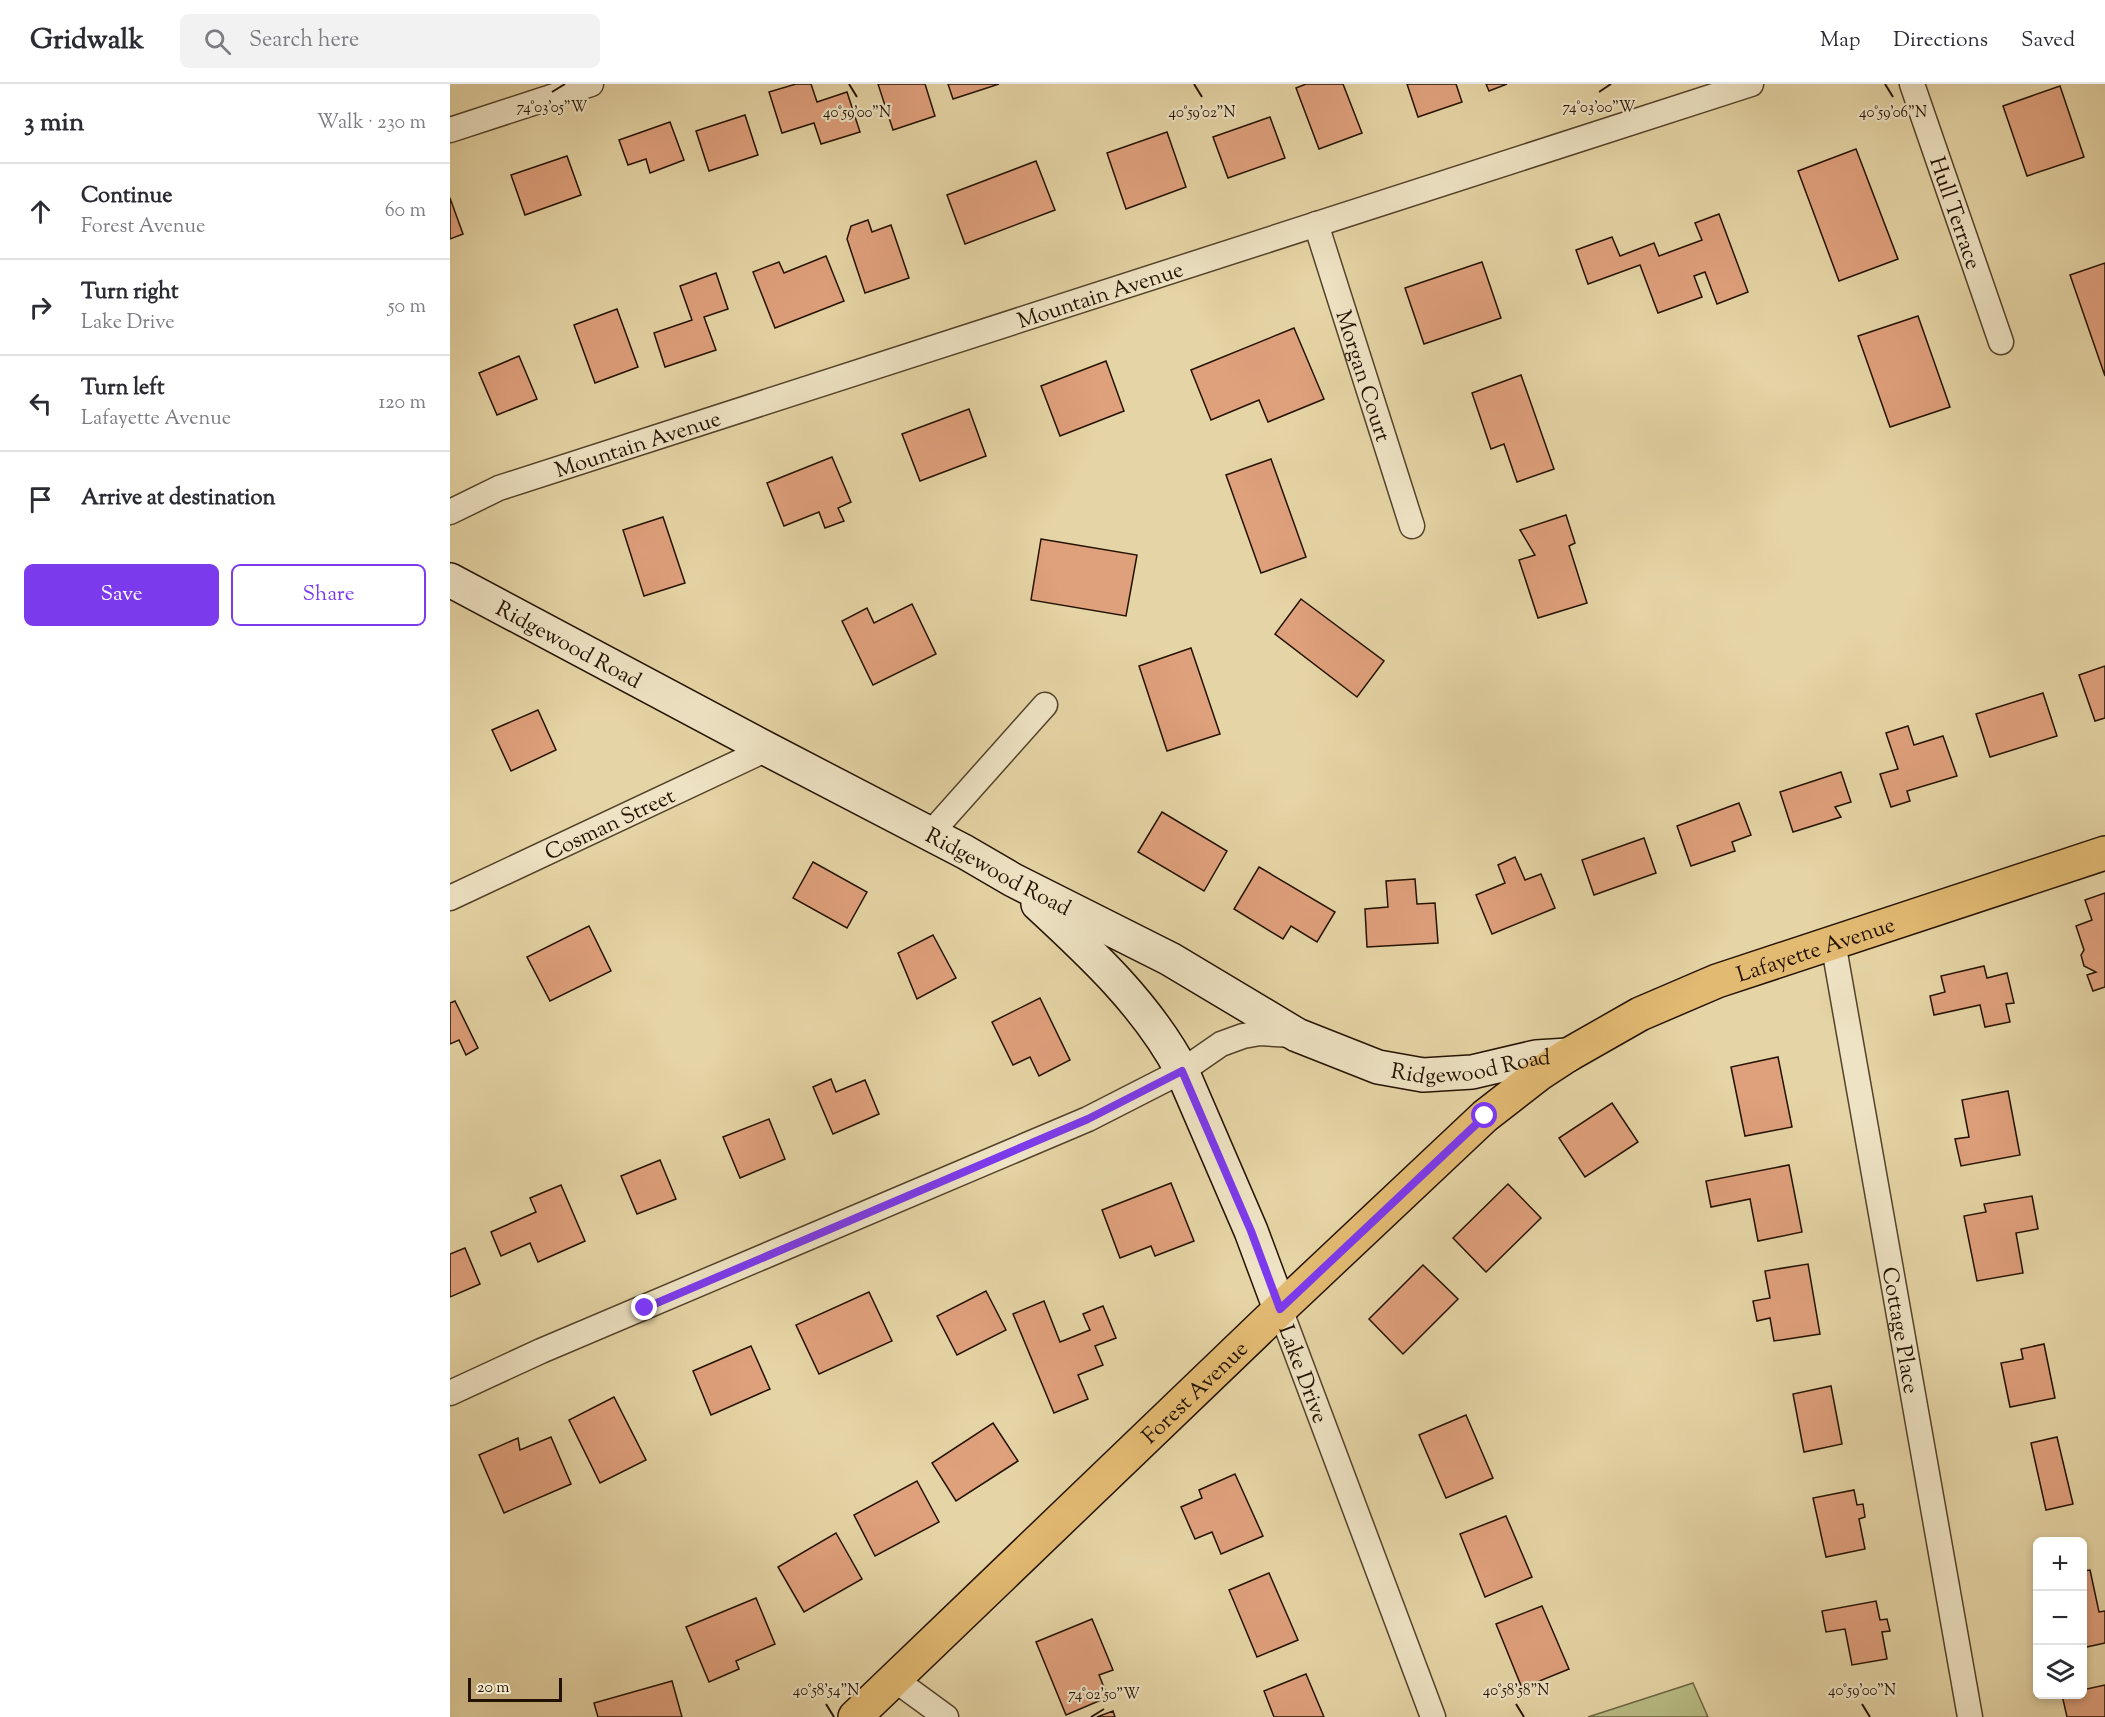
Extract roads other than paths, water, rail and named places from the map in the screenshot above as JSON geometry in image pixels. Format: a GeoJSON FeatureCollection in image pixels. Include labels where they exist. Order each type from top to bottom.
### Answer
{"type":"FeatureCollection","features":[{"type":"Feature","properties":{"kind":"main road","name":"Ridgewood Road"},"geometry":{"type":"LineString","coordinates":[[450,580],[1013,880],[1170,959],[1297,1035],[1378,1067],[1423,1075],[1472,1072],[1536,1057],[1568,1055]]}},
{"type":"Feature","properties":{"kind":"main road","name":"Lafayette Avenue"},"geometry":{"type":"LineString","coordinates":[[1539,1074],[1640,1014],[1716,981],[2105,853]]}},
{"type":"Feature","properties":{"kind":"main road","name":"Lake Drive"},"geometry":{"type":"LineString","coordinates":[[1013,880],[1112,975],[1171,1051],[1182,1071],[1251,1231],[1280,1309]]}},
{"type":"Feature","properties":{"kind":"main road","name":"Forest Avenue"},"geometry":{"type":"LineString","coordinates":[[855,1717],[1280,1309],[1485,1116],[1539,1074]]}},
{"type":"Feature","properties":{"kind":"street"},"geometry":{"type":"LineString","coordinates":[[450,130],[591,84]]}},
{"type":"Feature","properties":{"kind":"street","name":"Mountain Avenue"},"geometry":{"type":"LineString","coordinates":[[450,512],[510,485],[1751,84]]}},
{"type":"Feature","properties":{"kind":"street","name":"Hull Terrace"},"geometry":{"type":"LineString","coordinates":[[1911,84],[2001,342]]}},
{"type":"Feature","properties":{"kind":"street","name":"Morgan Court"},"geometry":{"type":"LineString","coordinates":[[1316,224],[1412,526]]}},
{"type":"Feature","properties":{"kind":"street"},"geometry":{"type":"LineString","coordinates":[[930,834],[1045,705]]}},
{"type":"Feature","properties":{"kind":"street","name":"Cosman Street"},"geometry":{"type":"LineString","coordinates":[[450,898],[767,749]]}},
{"type":"Feature","properties":{"kind":"street","name":"Cottage Place"},"geometry":{"type":"LineString","coordinates":[[1833,942],[1970,1717]]}},
{"type":"Feature","properties":{"kind":"street"},"geometry":{"type":"LineString","coordinates":[[450,1393],[541,1351],[1088,1119],[1182,1071],[1221,1044],[1260,1033],[1297,1035]]}},
{"type":"Feature","properties":{"kind":"street","name":"Lake Drive"},"geometry":{"type":"LineString","coordinates":[[1280,1309],[1433,1717]]}},
{"type":"Feature","properties":{"kind":"street"},"geometry":{"type":"LineString","coordinates":[[894,1679],[946,1717]]}}]}
